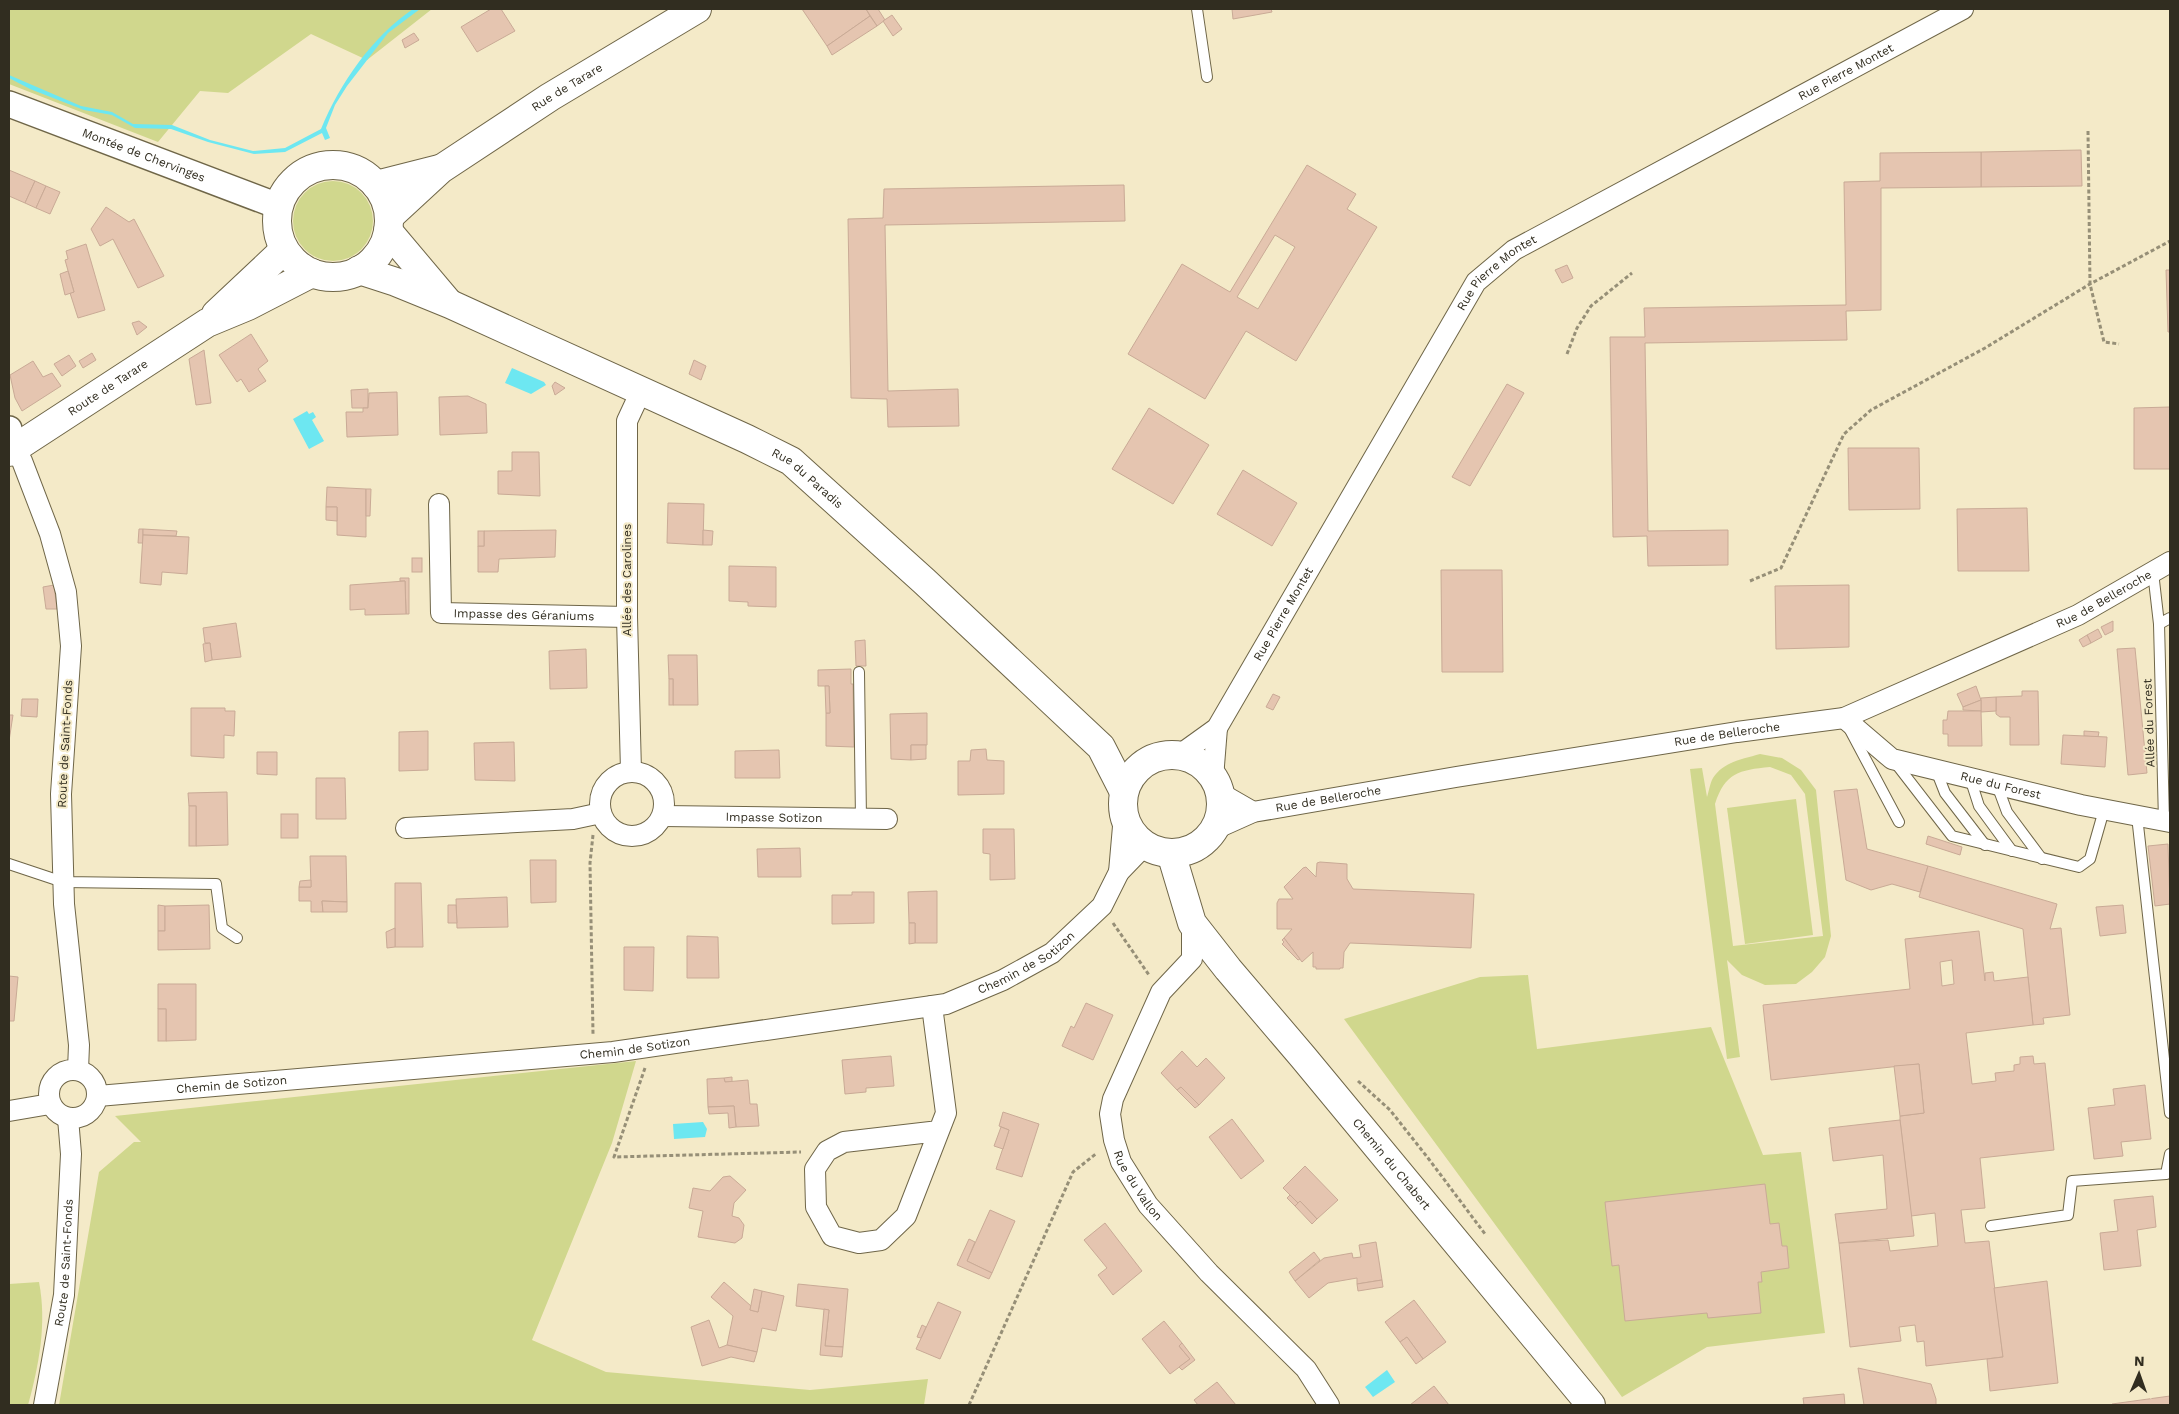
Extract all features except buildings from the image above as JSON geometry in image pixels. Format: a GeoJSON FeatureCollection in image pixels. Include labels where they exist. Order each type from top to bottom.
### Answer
{"type":"FeatureCollection","features":[{"type":"Feature","properties":{"kind":"main road","name":"Rue de Tarare"},"geometry":{"type":"LineString","coordinates":[[388,224],[440,169],[550,97],[697,9]]}},
{"type":"Feature","properties":{"kind":"main road"},"geometry":{"type":"LineString","coordinates":[[325,165],[346,166],[362,173],[376,185],[385,201],[388,224],[382,248],[370,263],[359,270],[343,276],[327,276],[312,273],[301,267],[284,250],[277,228],[278,206],[283,195],[296,179],[314,168],[325,165]]}},
{"type":"Feature","properties":{"kind":"main road","name":"Rue de Tarare"},"geometry":{"type":"LineString","coordinates":[[376,185],[440,169]]}},
{"type":"Feature","properties":{"kind":"main road","name":"Rue du Paradis"},"geometry":{"type":"LineString","coordinates":[[388,224],[450,304]]}},
{"type":"Feature","properties":{"kind":"main road","name":"Route de Tarare"},"geometry":{"type":"LineString","coordinates":[[207,323],[284,250]]}},
{"type":"Feature","properties":{"kind":"main road","name":"Rue du Paradis"},"geometry":{"type":"LineString","coordinates":[[359,270],[396,282],[450,304],[747,439],[791,461],[917,575],[1101,747],[1146,762]]}},
{"type":"Feature","properties":{"kind":"main road","name":"Route de Tarare"},"geometry":{"type":"LineString","coordinates":[[10,443],[207,323],[248,306],[312,273]]}},
{"type":"Feature","properties":{"kind":"main road","name":"Rue du Paradis"},"geometry":{"type":"LineString","coordinates":[[1101,747],[1124,804]]}},
{"type":"Feature","properties":{"kind":"main road"},"geometry":{"type":"LineString","coordinates":[[1192,923],[1206,838],[1221,805],[1217,786],[1198,763],[1178,756],[1162,756],[1146,762],[1136,770],[1129,780],[1124,804],[1128,827],[1145,845],[1157,851],[1170,854],[1184,852],[1206,838]]}},
{"type":"Feature","properties":{"kind":"main road","name":"Chemin du Chabert"},"geometry":{"type":"LineString","coordinates":[[1170,854],[1192,923],[1228,969],[1304,1057],[1591,1405]]}},
{"type":"Feature","properties":{"kind":"street","name":"Rue Pierre Montet"},"geometry":{"type":"LineString","coordinates":[[1178,756],[1216,728],[1476,282],[1514,250],[1963,9]]}},
{"type":"Feature","properties":{"kind":"street","name":"Montée de Chervinges"},"geometry":{"type":"LineString","coordinates":[[9,104],[226,188],[278,206]]}},
{"type":"Feature","properties":{"kind":"street","name":"Allée des Carolines"},"geometry":{"type":"LineString","coordinates":[[631,771],[627,617],[627,420],[641,391]]}},
{"type":"Feature","properties":{"kind":"street","name":"Route de Saint-Fonds"},"geometry":{"type":"LineString","coordinates":[[10,443],[22,461],[50,534],[66,592],[71,646],[61,794],[64,904],[79,1045],[78,1070]]}},
{"type":"Feature","properties":{"kind":"street","name":"Impasse des Géraniums"},"geometry":{"type":"LineString","coordinates":[[439,504],[441,614],[627,617]]}},
{"type":"Feature","properties":{"kind":"street","name":"Rue de Belleroche"},"geometry":{"type":"LineString","coordinates":[[1206,838],[1253,812],[1566,759],[1737,732],[1844,718],[2078,615],[2170,562]]}},
{"type":"Feature","properties":{"kind":"street","name":"Rue du Forest"},"geometry":{"type":"LineString","coordinates":[[1844,718],[1892,759],[2104,810],[2167,822]]}},
{"type":"Feature","properties":{"kind":"street","name":"Rue Pierre Montet"},"geometry":{"type":"LineString","coordinates":[[1216,728],[1217,786]]}},
{"type":"Feature","properties":{"kind":"street"},"geometry":{"type":"LineString","coordinates":[[631,771],[647,775],[659,785],[664,794],[663,816],[658,824],[642,835],[622,835],[604,818],[600,803],[606,784],[622,773],[631,771]]}},
{"type":"Feature","properties":{"kind":"street"},"geometry":{"type":"LineString","coordinates":[[1217,786],[1253,812]]}},
{"type":"Feature","properties":{"kind":"street","name":"Chemin de Sotizon"},"geometry":{"type":"LineString","coordinates":[[1119,872],[1124,804]]}},
{"type":"Feature","properties":{"kind":"street","name":"Impasse Sotizon"},"geometry":{"type":"LineString","coordinates":[[663,816],[886,819]]}},
{"type":"Feature","properties":{"kind":"street"},"geometry":{"type":"LineString","coordinates":[[406,828],[604,818]]}},
{"type":"Feature","properties":{"kind":"street","name":"Chemin de Sotizon"},"geometry":{"type":"LineString","coordinates":[[98,1096],[594,1053],[946,1004],[1003,980],[1052,953],[1102,906],[1119,872],[1145,845]]}},
{"type":"Feature","properties":{"kind":"street","name":"Rue du Vallon"},"geometry":{"type":"LineString","coordinates":[[1192,923],[1192,959],[1161,992],[1113,1099],[1110,1114],[1114,1140],[1121,1162],[1148,1205],[1209,1272],[1306,1369],[1329,1405]]}},
{"type":"Feature","properties":{"kind":"street"},"geometry":{"type":"LineString","coordinates":[[932,1006],[946,1113],[906,1216],[881,1240],[859,1242],[832,1236],[816,1207],[815,1169],[827,1151],[844,1142],[939,1131]]}},
{"type":"Feature","properties":{"kind":"street"},"geometry":{"type":"LineString","coordinates":[[67,1070],[78,1070],[89,1075],[96,1084],[98,1096],[95,1106],[88,1114],[79,1118],[68,1118],[58,1114],[50,1104],[48,1094],[51,1083],[58,1074],[67,1070]]}},
{"type":"Feature","properties":{"kind":"street"},"geometry":{"type":"LineString","coordinates":[[10,1109],[50,1104]]}},
{"type":"Feature","properties":{"kind":"street","name":"Route de Saint-Fonds"},"geometry":{"type":"LineString","coordinates":[[44,1405],[64,1295],[71,1154],[68,1118]]}},
{"type":"Feature","properties":{"kind":"lane"},"geometry":{"type":"LineString","coordinates":[[1197,9],[1207,77]]}},
{"type":"Feature","properties":{"kind":"lane","name":"Allée du Forest"},"geometry":{"type":"LineString","coordinates":[[2153,572],[2159,624],[2167,822]]}},
{"type":"Feature","properties":{"kind":"lane"},"geometry":{"type":"LineString","coordinates":[[2159,624],[2170,618]]}},
{"type":"Feature","properties":{"kind":"lane"},"geometry":{"type":"LineString","coordinates":[[859,672],[861,819]]}},
{"type":"Feature","properties":{"kind":"lane"},"geometry":{"type":"LineString","coordinates":[[1844,718],[1899,822]]}},
{"type":"Feature","properties":{"kind":"lane"},"geometry":{"type":"LineString","coordinates":[[1892,759],[1952,836],[2012,852],[2079,867],[2090,860],[2104,810]]}},
{"type":"Feature","properties":{"kind":"lane"},"geometry":{"type":"LineString","coordinates":[[1936,770],[1945,793],[1985,845]]}},
{"type":"Feature","properties":{"kind":"lane"},"geometry":{"type":"LineString","coordinates":[[1970,778],[1979,806],[2012,852]]}},
{"type":"Feature","properties":{"kind":"lane"},"geometry":{"type":"LineString","coordinates":[[1997,785],[2007,812],[2042,858]]}},
{"type":"Feature","properties":{"kind":"lane"},"geometry":{"type":"LineString","coordinates":[[2137,816],[2170,1113]]}},
{"type":"Feature","properties":{"kind":"lane"},"geometry":{"type":"LineString","coordinates":[[9,864],[64,882],[216,884],[222,928],[237,938]]}},
{"type":"Feature","properties":{"kind":"lane"},"geometry":{"type":"LineString","coordinates":[[1991,1226],[2068,1216],[2072,1181],[2166,1174],[2170,1154]]}},
{"type":"Feature","properties":{"kind":"path"},"geometry":{"type":"LineString","coordinates":[[2088,131],[2090,284],[2104,342],[2119,344]]}},
{"type":"Feature","properties":{"kind":"path"},"geometry":{"type":"LineString","coordinates":[[1750,581],[1781,568],[1844,434],[1871,410],[1985,348],[2090,284],[2170,241]]}},
{"type":"Feature","properties":{"kind":"path"},"geometry":{"type":"LineString","coordinates":[[1567,354],[1577,328],[1591,306],[1632,273]]}},
{"type":"Feature","properties":{"kind":"path"},"geometry":{"type":"LineString","coordinates":[[594,1053],[590,863],[593,835],[604,818]]}},
{"type":"Feature","properties":{"kind":"path"},"geometry":{"type":"LineString","coordinates":[[1102,906],[1161,992]]}},
{"type":"Feature","properties":{"kind":"path"},"geometry":{"type":"LineString","coordinates":[[653,1046],[614,1157],[827,1151]]}},
{"type":"Feature","properties":{"kind":"path"},"geometry":{"type":"LineString","coordinates":[[969,1405],[1073,1172],[1114,1140]]}},
{"type":"Feature","properties":{"kind":"green space"},"geometry":{"type":"Polygon","coordinates":[[[9,9],[432,9],[367,60],[311,34],[228,93],[200,91],[158,142],[9,84],[9,9]]]}},
{"type":"Feature","properties":{"kind":"green space"},"geometry":{"type":"Polygon","coordinates":[[[333,181],[348,184],[361,193],[370,206],[373,221],[370,236],[361,249],[348,258],[333,261],[318,258],[305,249],[296,236],[293,221],[296,206],[305,193],[318,184],[333,181]]]}},
{"type":"Feature","properties":{"kind":"green space"},"geometry":{"type":"Polygon","coordinates":[[[1760,754],[1782,758],[1801,770],[1816,790],[1831,936],[1825,957],[1812,972],[1796,984],[1765,985],[1742,975],[1727,960],[1740,1057],[1727,1059],[1690,769],[1702,768],[1707,797],[1712,780],[1722,768],[1760,754]],[[1770,767],[1742,772],[1729,779],[1723,786],[1715,804],[1733,946],[1823,936],[1805,794],[1791,775],[1770,767]]]}},
{"type":"Feature","properties":{"kind":"green space"},"geometry":{"type":"Polygon","coordinates":[[[1796,799],[1813,935],[1745,944],[1727,808],[1796,799]]]}},
{"type":"Feature","properties":{"kind":"green space"},"geometry":{"type":"Polygon","coordinates":[[[1528,975],[1537,1049],[1711,1027],[1763,1155],[1801,1152],[1825,1333],[1707,1347],[1622,1397],[1344,1019],[1480,977],[1528,975]]]}},
{"type":"Feature","properties":{"kind":"green space"},"geometry":{"type":"Polygon","coordinates":[[[636,1061],[612,1143],[532,1340],[606,1372],[810,1390],[928,1379],[924,1405],[59,1405],[99,1172],[134,1142],[141,1142],[115,1116],[636,1061]]]}},
{"type":"Feature","properties":{"kind":"green space"},"geometry":{"type":"Polygon","coordinates":[[[39,1282],[42,1313],[41,1344],[32,1390],[28,1405],[9,1405],[9,1284],[39,1282]]]}},
{"type":"Feature","properties":{"kind":"water"},"geometry":{"type":"Polygon","coordinates":[[[413,9],[420,9],[388,33],[347,86],[335,105],[326,128],[330,138],[325,140],[322,133],[285,152],[254,154],[208,142],[171,129],[135,128],[112,115],[84,110],[30,89],[9,78],[9,75],[81,106],[112,112],[133,124],[172,125],[210,140],[253,151],[285,148],[321,129],[338,95],[359,62],[384,33],[413,9]]]}},
{"type":"Feature","properties":{"kind":"water"},"geometry":{"type":"Polygon","coordinates":[[[512,368],[544,382],[546,385],[531,394],[505,383],[512,368]]]}},
{"type":"Feature","properties":{"kind":"water"},"geometry":{"type":"Polygon","coordinates":[[[307,411],[309,414],[313,412],[316,417],[312,420],[324,441],[309,449],[293,419],[307,411]]]}},
{"type":"Feature","properties":{"kind":"water"},"geometry":{"type":"Polygon","coordinates":[[[703,1122],[707,1129],[705,1137],[674,1139],[673,1124],[703,1122]]]}},
{"type":"Feature","properties":{"kind":"water"},"geometry":{"type":"Polygon","coordinates":[[[1387,1370],[1395,1382],[1373,1397],[1365,1387],[1387,1370]]]}}]}
